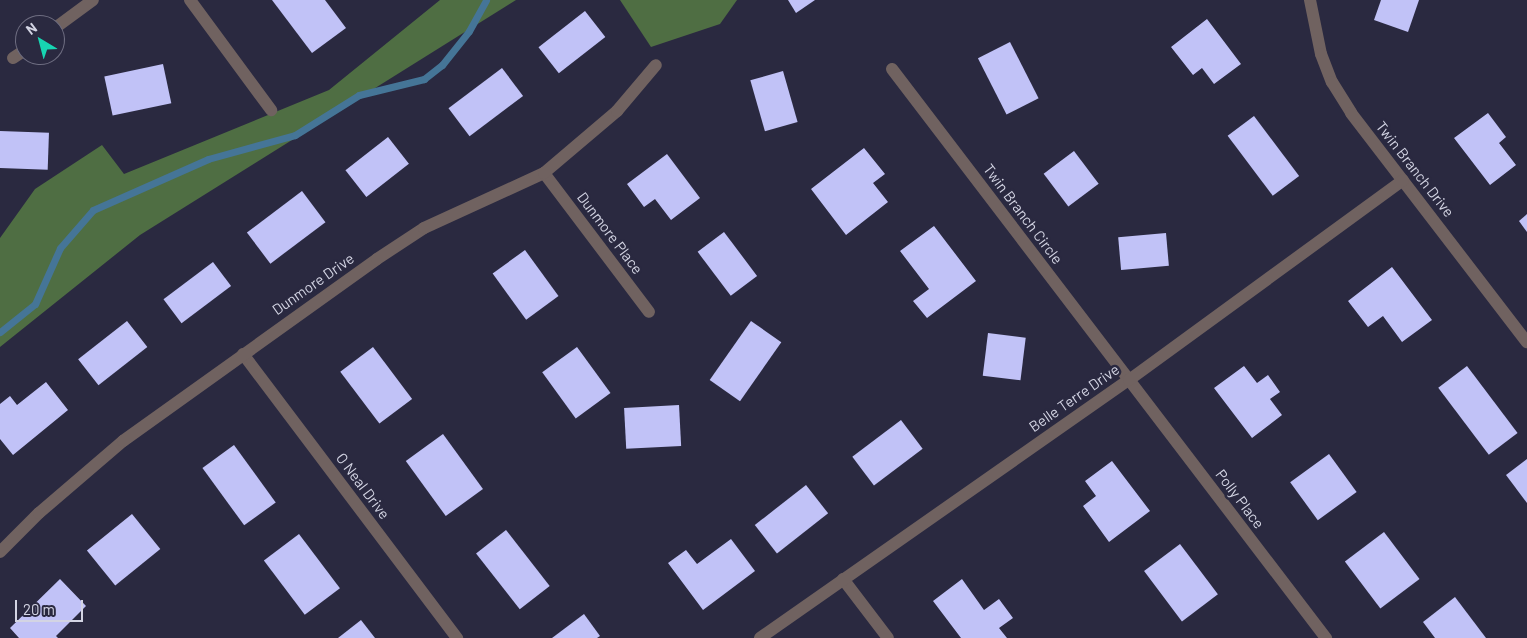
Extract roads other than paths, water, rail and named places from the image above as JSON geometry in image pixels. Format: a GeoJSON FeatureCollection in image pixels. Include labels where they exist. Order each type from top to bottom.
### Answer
{"type":"FeatureCollection","features":[{"type":"Feature","properties":{"kind":"street"},"geometry":{"type":"LineString","coordinates":[[65,21],[94,0]]}},
{"type":"Feature","properties":{"kind":"street"},"geometry":{"type":"LineString","coordinates":[[190,0],[271,110]]}},
{"type":"Feature","properties":{"kind":"street","name":"Twin Branch Drive"},"geometry":{"type":"LineString","coordinates":[[1310,0],[1319,46],[1332,82],[1351,113],[1527,342]]}},
{"type":"Feature","properties":{"kind":"street","name":"Dunmore Drive"},"geometry":{"type":"LineString","coordinates":[[0,552],[39,513],[123,441],[243,354],[424,228],[544,173],[617,111],[656,65]]}},
{"type":"Feature","properties":{"kind":"street","name":"Twin Branch Circle"},"geometry":{"type":"LineString","coordinates":[[892,69],[1129,380]]}},
{"type":"Feature","properties":{"kind":"street","name":"Dunmore Place"},"geometry":{"type":"LineString","coordinates":[[544,173],[649,312]]}},
{"type":"Feature","properties":{"kind":"street","name":"Belle Terre Drive"},"geometry":{"type":"LineString","coordinates":[[760,638],[1129,380],[1403,180]]}},
{"type":"Feature","properties":{"kind":"street","name":"O Neal Drive"},"geometry":{"type":"LineString","coordinates":[[243,354],[457,638]]}},
{"type":"Feature","properties":{"kind":"street","name":"Polly Place"},"geometry":{"type":"LineString","coordinates":[[1129,380],[1326,638]]}},
{"type":"Feature","properties":{"kind":"street"},"geometry":{"type":"LineString","coordinates":[[843,579],[888,638]]}},
{"type":"Feature","properties":{"kind":"waterway"},"geometry":{"type":"LineString","coordinates":[[0,332],[35,304],[60,248],[93,210],[208,159],[295,135],[359,95],[424,79],[442,65],[469,31],[486,0]]}}]}
